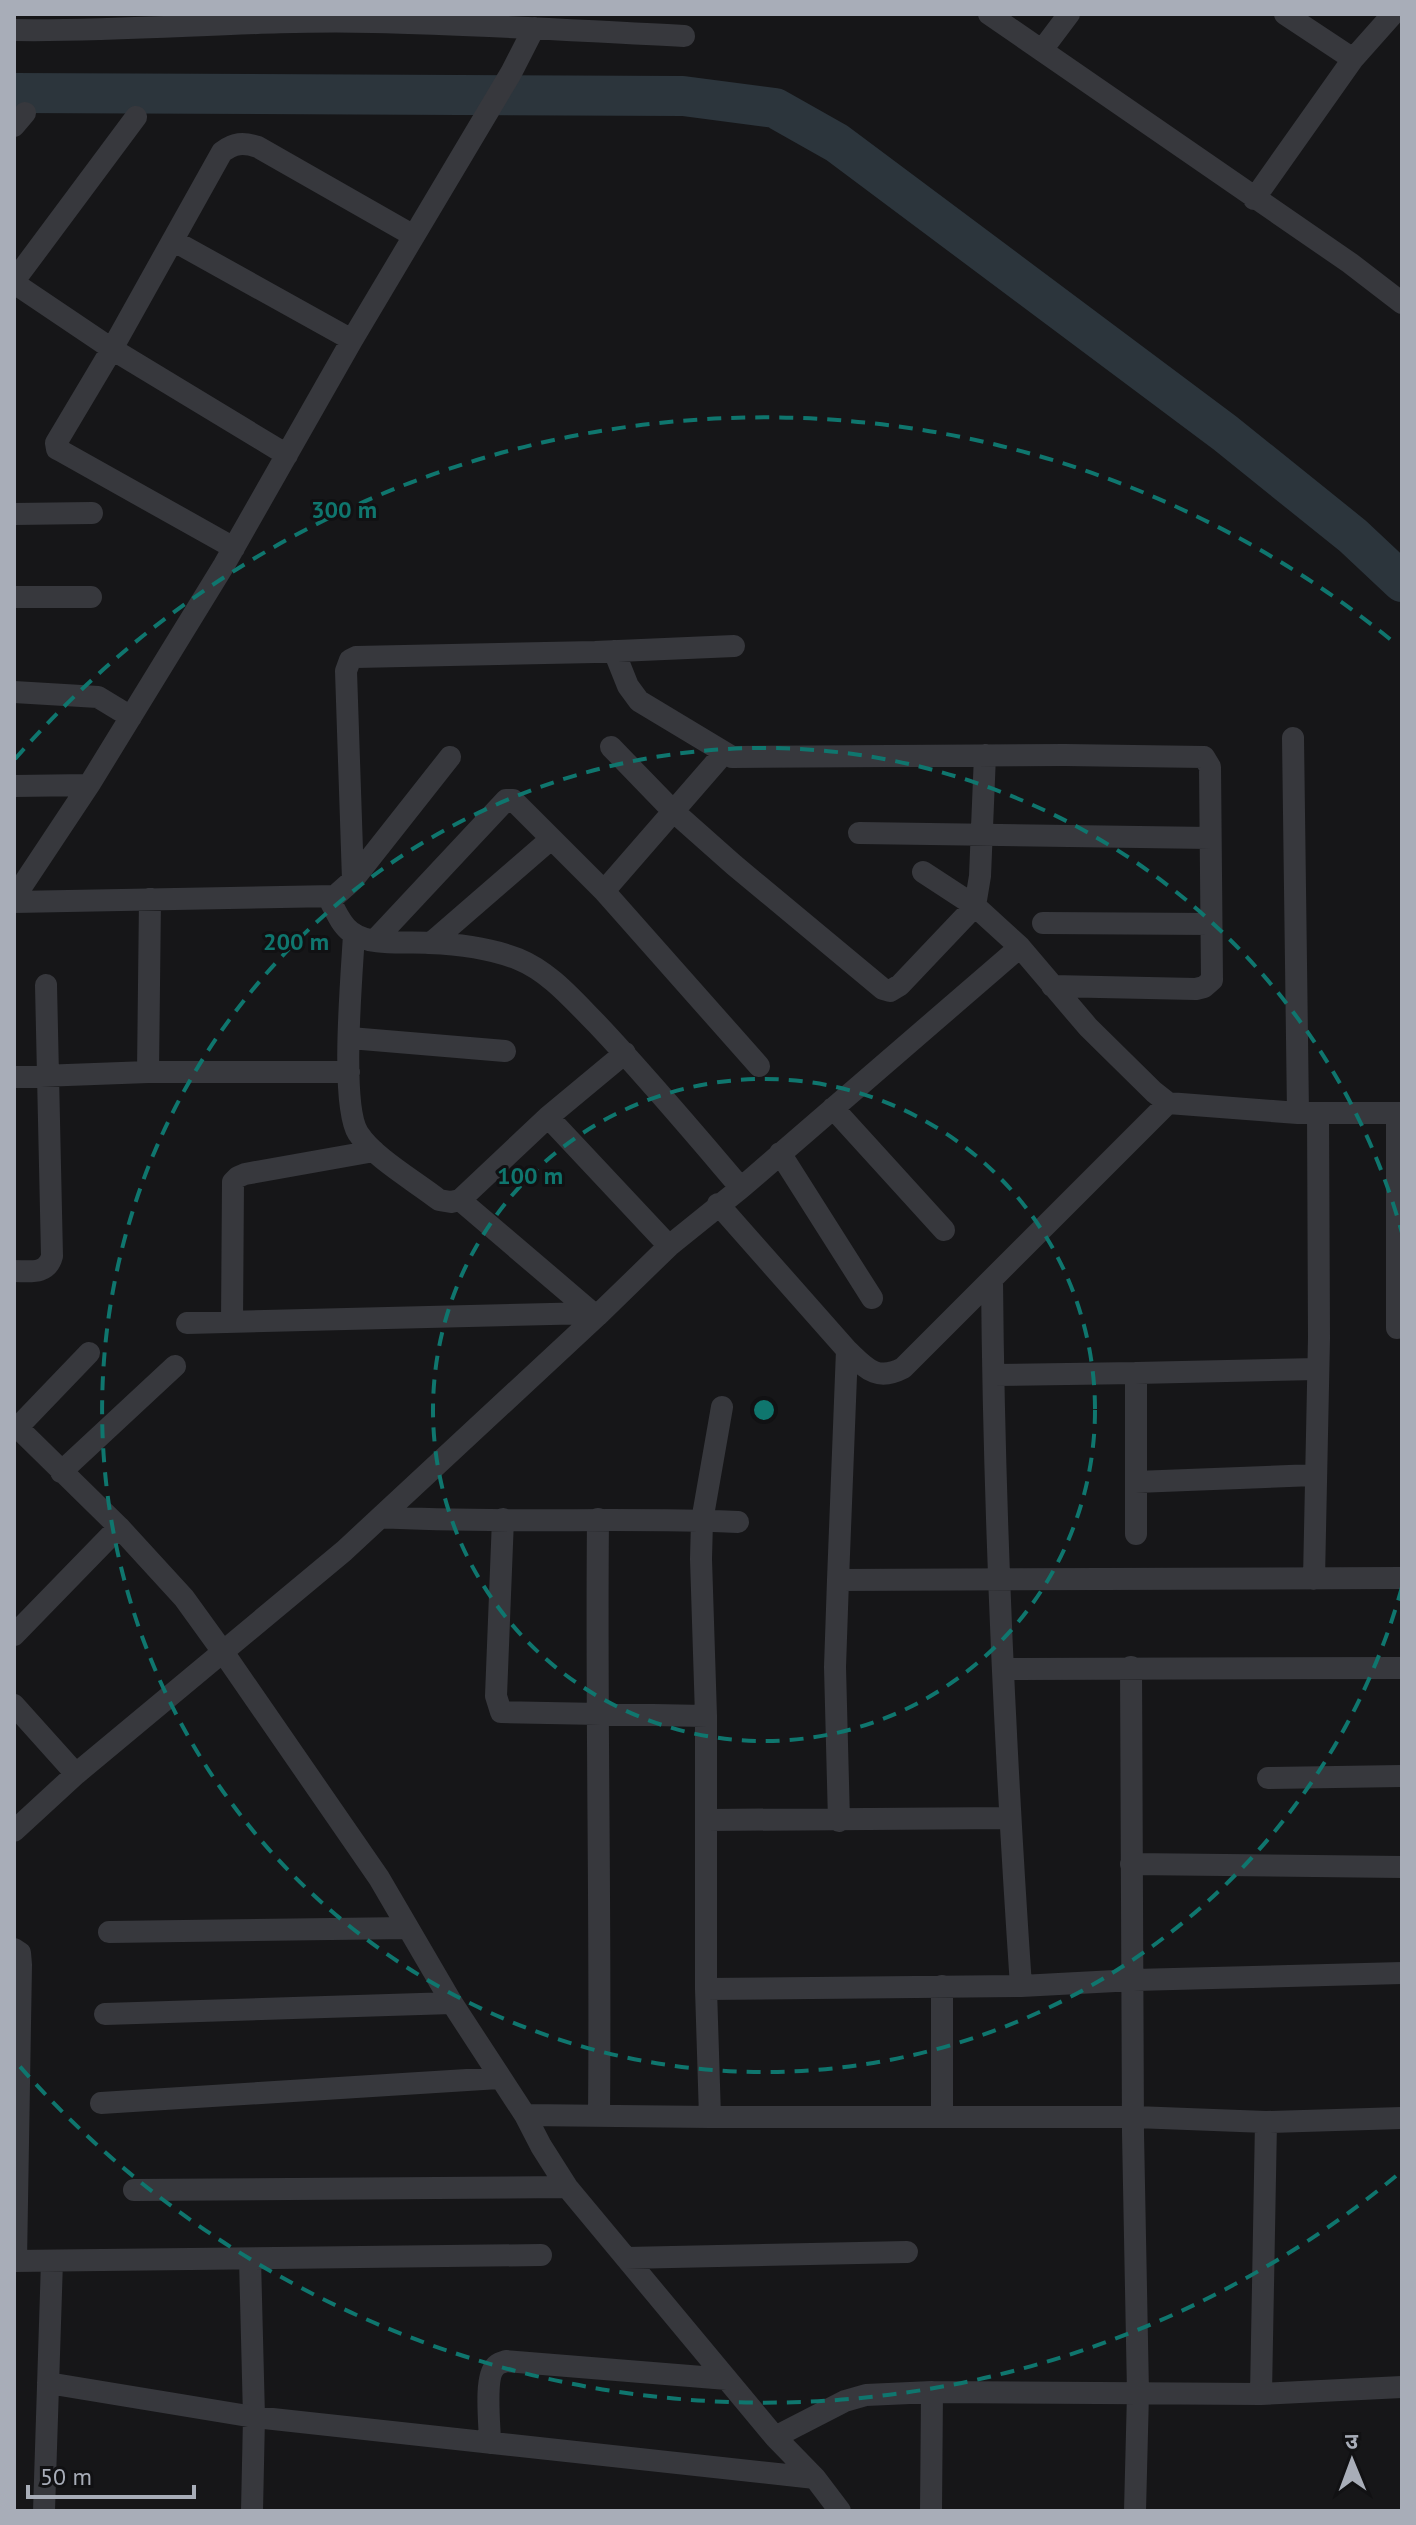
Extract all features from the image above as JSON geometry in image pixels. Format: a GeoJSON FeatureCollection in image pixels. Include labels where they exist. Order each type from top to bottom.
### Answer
{"type":"FeatureCollection","features":[{"type":"Feature","properties":{"kind":"street"},"geometry":{"type":"LineString","coordinates":[[989,14],[1350,263],[1402,303]]}},
{"type":"Feature","properties":{"kind":"street"},"geometry":{"type":"LineString","coordinates":[[1042,50],[1069,14]]}},
{"type":"Feature","properties":{"kind":"street"},"geometry":{"type":"LineString","coordinates":[[1285,14],[1353,59]]}},
{"type":"Feature","properties":{"kind":"street"},"geometry":{"type":"LineString","coordinates":[[1254,199],[1353,59],[1393,14]]}},
{"type":"Feature","properties":{"kind":"street"},"geometry":{"type":"LineString","coordinates":[[14,30],[154,28],[250,22],[373,22],[684,36]]}},
{"type":"Feature","properties":{"kind":"street"},"geometry":{"type":"LineString","coordinates":[[14,900],[89,785],[234,548],[352,340],[485,119],[534,28]]}},
{"type":"Feature","properties":{"kind":"street"},"geometry":{"type":"LineString","coordinates":[[136,117],[14,282],[112,349],[287,455]]}},
{"type":"Feature","properties":{"kind":"street"},"geometry":{"type":"LineString","coordinates":[[234,548],[57,449],[59,436],[174,241],[222,152],[232,145],[246,143],[258,147],[414,236]]}},
{"type":"Feature","properties":{"kind":"street"},"geometry":{"type":"LineString","coordinates":[[174,241],[352,340]]}},
{"type":"Feature","properties":{"kind":"street"},"geometry":{"type":"LineString","coordinates":[[14,514],[92,513]]}},
{"type":"Feature","properties":{"kind":"street"},"geometry":{"type":"LineString","coordinates":[[14,597],[91,597]]}},
{"type":"Feature","properties":{"kind":"street"},"geometry":{"type":"LineString","coordinates":[[353,880],[346,671],[350,660],[356,657],[734,646]]}},
{"type":"Feature","properties":{"kind":"street"},"geometry":{"type":"LineString","coordinates":[[614,651],[628,686],[639,701],[724,753],[742,759],[985,755],[1204,757],[1210,767],[1212,980],[1204,987],[1052,986]]}},
{"type":"Feature","properties":{"kind":"street"},"geometry":{"type":"LineString","coordinates":[[14,692],[98,697],[131,717]]}},
{"type":"Feature","properties":{"kind":"street"},"geometry":{"type":"LineString","coordinates":[[1293,738],[1317,1369],[1314,1579]]}},
{"type":"Feature","properties":{"kind":"street"},"geometry":{"type":"LineString","coordinates":[[611,747],[672,810],[734,865],[883,989],[895,990],[975,906],[980,876],[985,755]]}},
{"type":"Feature","properties":{"kind":"street"},"geometry":{"type":"LineString","coordinates":[[604,891],[724,753]]}},
{"type":"Feature","properties":{"kind":"street"},"geometry":{"type":"LineString","coordinates":[[14,900],[328,897],[341,893],[450,757]]}},
{"type":"Feature","properties":{"kind":"street"},"geometry":{"type":"LineString","coordinates":[[14,786],[89,785]]}},
{"type":"Feature","properties":{"kind":"street"},"geometry":{"type":"LineString","coordinates":[[625,1053],[548,1117],[460,1200],[439,1200],[374,1151],[357,1132],[352,1114],[350,1038],[364,937],[506,800],[515,801],[604,891],[759,1066]]}},
{"type":"Feature","properties":{"kind":"street"},"geometry":{"type":"LineString","coordinates":[[859,833],[1210,838]]}},
{"type":"Feature","properties":{"kind":"street"},"geometry":{"type":"LineString","coordinates":[[431,943],[551,839]]}},
{"type":"Feature","properties":{"kind":"street"},"geometry":{"type":"LineString","coordinates":[[923,872],[975,906],[1020,947],[1088,1027],[1168,1103],[1308,1113],[1399,1113],[1397,1328]]}},
{"type":"Feature","properties":{"kind":"street"},"geometry":{"type":"LineString","coordinates":[[328,897],[344,925],[364,937],[491,951],[530,965],[561,987],[625,1053],[741,1188]]}},
{"type":"Feature","properties":{"kind":"street"},"geometry":{"type":"LineString","coordinates":[[148,1072],[150,899]]}},
{"type":"Feature","properties":{"kind":"street"},"geometry":{"type":"LineString","coordinates":[[1043,923],[1211,924]]}},
{"type":"Feature","properties":{"kind":"street"},"geometry":{"type":"LineString","coordinates":[[14,1831],[76,1774],[344,1551],[669,1246],[741,1188],[1020,947]]}},
{"type":"Feature","properties":{"kind":"street"},"geometry":{"type":"LineString","coordinates":[[14,1271],[44,1270],[52,1256],[46,985]]}},
{"type":"Feature","properties":{"kind":"street"},"geometry":{"type":"LineString","coordinates":[[350,1038],[505,1051]]}},
{"type":"Feature","properties":{"kind":"street"},"geometry":{"type":"LineString","coordinates":[[14,1077],[148,1072],[349,1072]]}},
{"type":"Feature","properties":{"kind":"street"},"geometry":{"type":"LineString","coordinates":[[718,1204],[847,1350],[869,1370],[891,1374],[903,1368],[1168,1103]]}},
{"type":"Feature","properties":{"kind":"street"},"geometry":{"type":"LineString","coordinates":[[833,1108],[944,1230]]}},
{"type":"Feature","properties":{"kind":"street"},"geometry":{"type":"LineString","coordinates":[[548,1117],[669,1246]]}},
{"type":"Feature","properties":{"kind":"street"},"geometry":{"type":"LineString","coordinates":[[232,1322],[233,1182],[245,1174],[374,1151]]}},
{"type":"Feature","properties":{"kind":"street"},"geometry":{"type":"LineString","coordinates":[[780,1153],[872,1298]]}},
{"type":"Feature","properties":{"kind":"street"},"geometry":{"type":"LineString","coordinates":[[460,1200],[595,1315]]}},
{"type":"Feature","properties":{"kind":"street"},"geometry":{"type":"LineString","coordinates":[[992,1280],[998,1580],[1021,1986]]}},
{"type":"Feature","properties":{"kind":"street"},"geometry":{"type":"LineString","coordinates":[[187,1323],[595,1315]]}},
{"type":"Feature","properties":{"kind":"street"},"geometry":{"type":"LineString","coordinates":[[839,1821],[835,1667],[847,1350]]}},
{"type":"Feature","properties":{"kind":"street"},"geometry":{"type":"LineString","coordinates":[[89,1353],[16,1426],[119,1527],[184,1598],[379,1878],[452,2003],[525,2115],[567,2187],[840,2511]]}},
{"type":"Feature","properties":{"kind":"street"},"geometry":{"type":"LineString","coordinates":[[61,1472],[175,1366]]}},
{"type":"Feature","properties":{"kind":"street"},"geometry":{"type":"LineString","coordinates":[[994,1375],[1317,1369]]}},
{"type":"Feature","properties":{"kind":"street"},"geometry":{"type":"LineString","coordinates":[[1136,1373],[1136,1534]]}},
{"type":"Feature","properties":{"kind":"street"},"geometry":{"type":"LineString","coordinates":[[710,2117],[702,1521],[722,1407]]}},
{"type":"Feature","properties":{"kind":"street"},"geometry":{"type":"LineString","coordinates":[[1136,1482],[1314,1475]]}},
{"type":"Feature","properties":{"kind":"street"},"geometry":{"type":"LineString","coordinates":[[381,1517],[738,1522]]}},
{"type":"Feature","properties":{"kind":"street"},"geometry":{"type":"LineString","coordinates":[[503,1519],[497,1704],[501,1712],[706,1716]]}},
{"type":"Feature","properties":{"kind":"street"},"geometry":{"type":"LineString","coordinates":[[598,1519],[599,2115]]}},
{"type":"Feature","properties":{"kind":"street"},"geometry":{"type":"LineString","coordinates":[[14,1635],[119,1527]]}},
{"type":"Feature","properties":{"kind":"street"},"geometry":{"type":"LineString","coordinates":[[838,1580],[1402,1578]]}},
{"type":"Feature","properties":{"kind":"street"},"geometry":{"type":"LineString","coordinates":[[1131,1667],[1138,2393],[1135,2511]]}},
{"type":"Feature","properties":{"kind":"street"},"geometry":{"type":"LineString","coordinates":[[1003,1669],[1402,1668]]}},
{"type":"Feature","properties":{"kind":"street"},"geometry":{"type":"LineString","coordinates":[[14,1705],[76,1774]]}},
{"type":"Feature","properties":{"kind":"street"},"geometry":{"type":"LineString","coordinates":[[1268,1778],[1402,1776]]}},
{"type":"Feature","properties":{"kind":"street"},"geometry":{"type":"LineString","coordinates":[[707,1820],[1010,1818]]}},
{"type":"Feature","properties":{"kind":"street"},"geometry":{"type":"LineString","coordinates":[[1131,1864],[1402,1867]]}},
{"type":"Feature","properties":{"kind":"street"},"geometry":{"type":"LineString","coordinates":[[109,1932],[408,1928]]}},
{"type":"Feature","properties":{"kind":"street"},"geometry":{"type":"LineString","coordinates":[[14,1949],[20,1953],[21,1965],[15,2261],[541,2255]]}},
{"type":"Feature","properties":{"kind":"street"},"geometry":{"type":"LineString","coordinates":[[706,1989],[1021,1986],[1402,1973]]}},
{"type":"Feature","properties":{"kind":"street"},"geometry":{"type":"LineString","coordinates":[[942,1986],[942,2116]]}},
{"type":"Feature","properties":{"kind":"street"},"geometry":{"type":"LineString","coordinates":[[105,2014],[452,2003]]}},
{"type":"Feature","properties":{"kind":"street"},"geometry":{"type":"LineString","coordinates":[[101,2103],[499,2078]]}},
{"type":"Feature","properties":{"kind":"street"},"geometry":{"type":"LineString","coordinates":[[525,2115],[1135,2117],[1266,2122],[1402,2118]]}},
{"type":"Feature","properties":{"kind":"street"},"geometry":{"type":"LineString","coordinates":[[1261,2394],[1266,2122]]}},
{"type":"Feature","properties":{"kind":"street"},"geometry":{"type":"LineString","coordinates":[[134,2190],[567,2187]]}},
{"type":"Feature","properties":{"kind":"street"},"geometry":{"type":"LineString","coordinates":[[626,2258],[907,2252]]}},
{"type":"Feature","properties":{"kind":"street"},"geometry":{"type":"LineString","coordinates":[[250,2259],[254,2417],[252,2511]]}},
{"type":"Feature","properties":{"kind":"street"},"geometry":{"type":"LineString","coordinates":[[44,2511],[52,2261]]}},
{"type":"Feature","properties":{"kind":"street"},"geometry":{"type":"LineString","coordinates":[[490,2443],[489,2380],[492,2369],[506,2361],[727,2379]]}},
{"type":"Feature","properties":{"kind":"street"},"geometry":{"type":"LineString","coordinates":[[48,2383],[254,2417],[815,2478]]}},
{"type":"Feature","properties":{"kind":"street"},"geometry":{"type":"LineString","coordinates":[[775,2437],[845,2401],[866,2395],[932,2392],[1261,2394],[1402,2387]]}},
{"type":"Feature","properties":{"kind":"street"},"geometry":{"type":"LineString","coordinates":[[931,2511],[932,2392]]}},
{"type":"Feature","properties":{"kind":"waterway"},"geometry":{"type":"LineString","coordinates":[[14,93],[683,96],[775,108],[837,143],[1225,433],[1353,536],[1402,582]]}}]}
